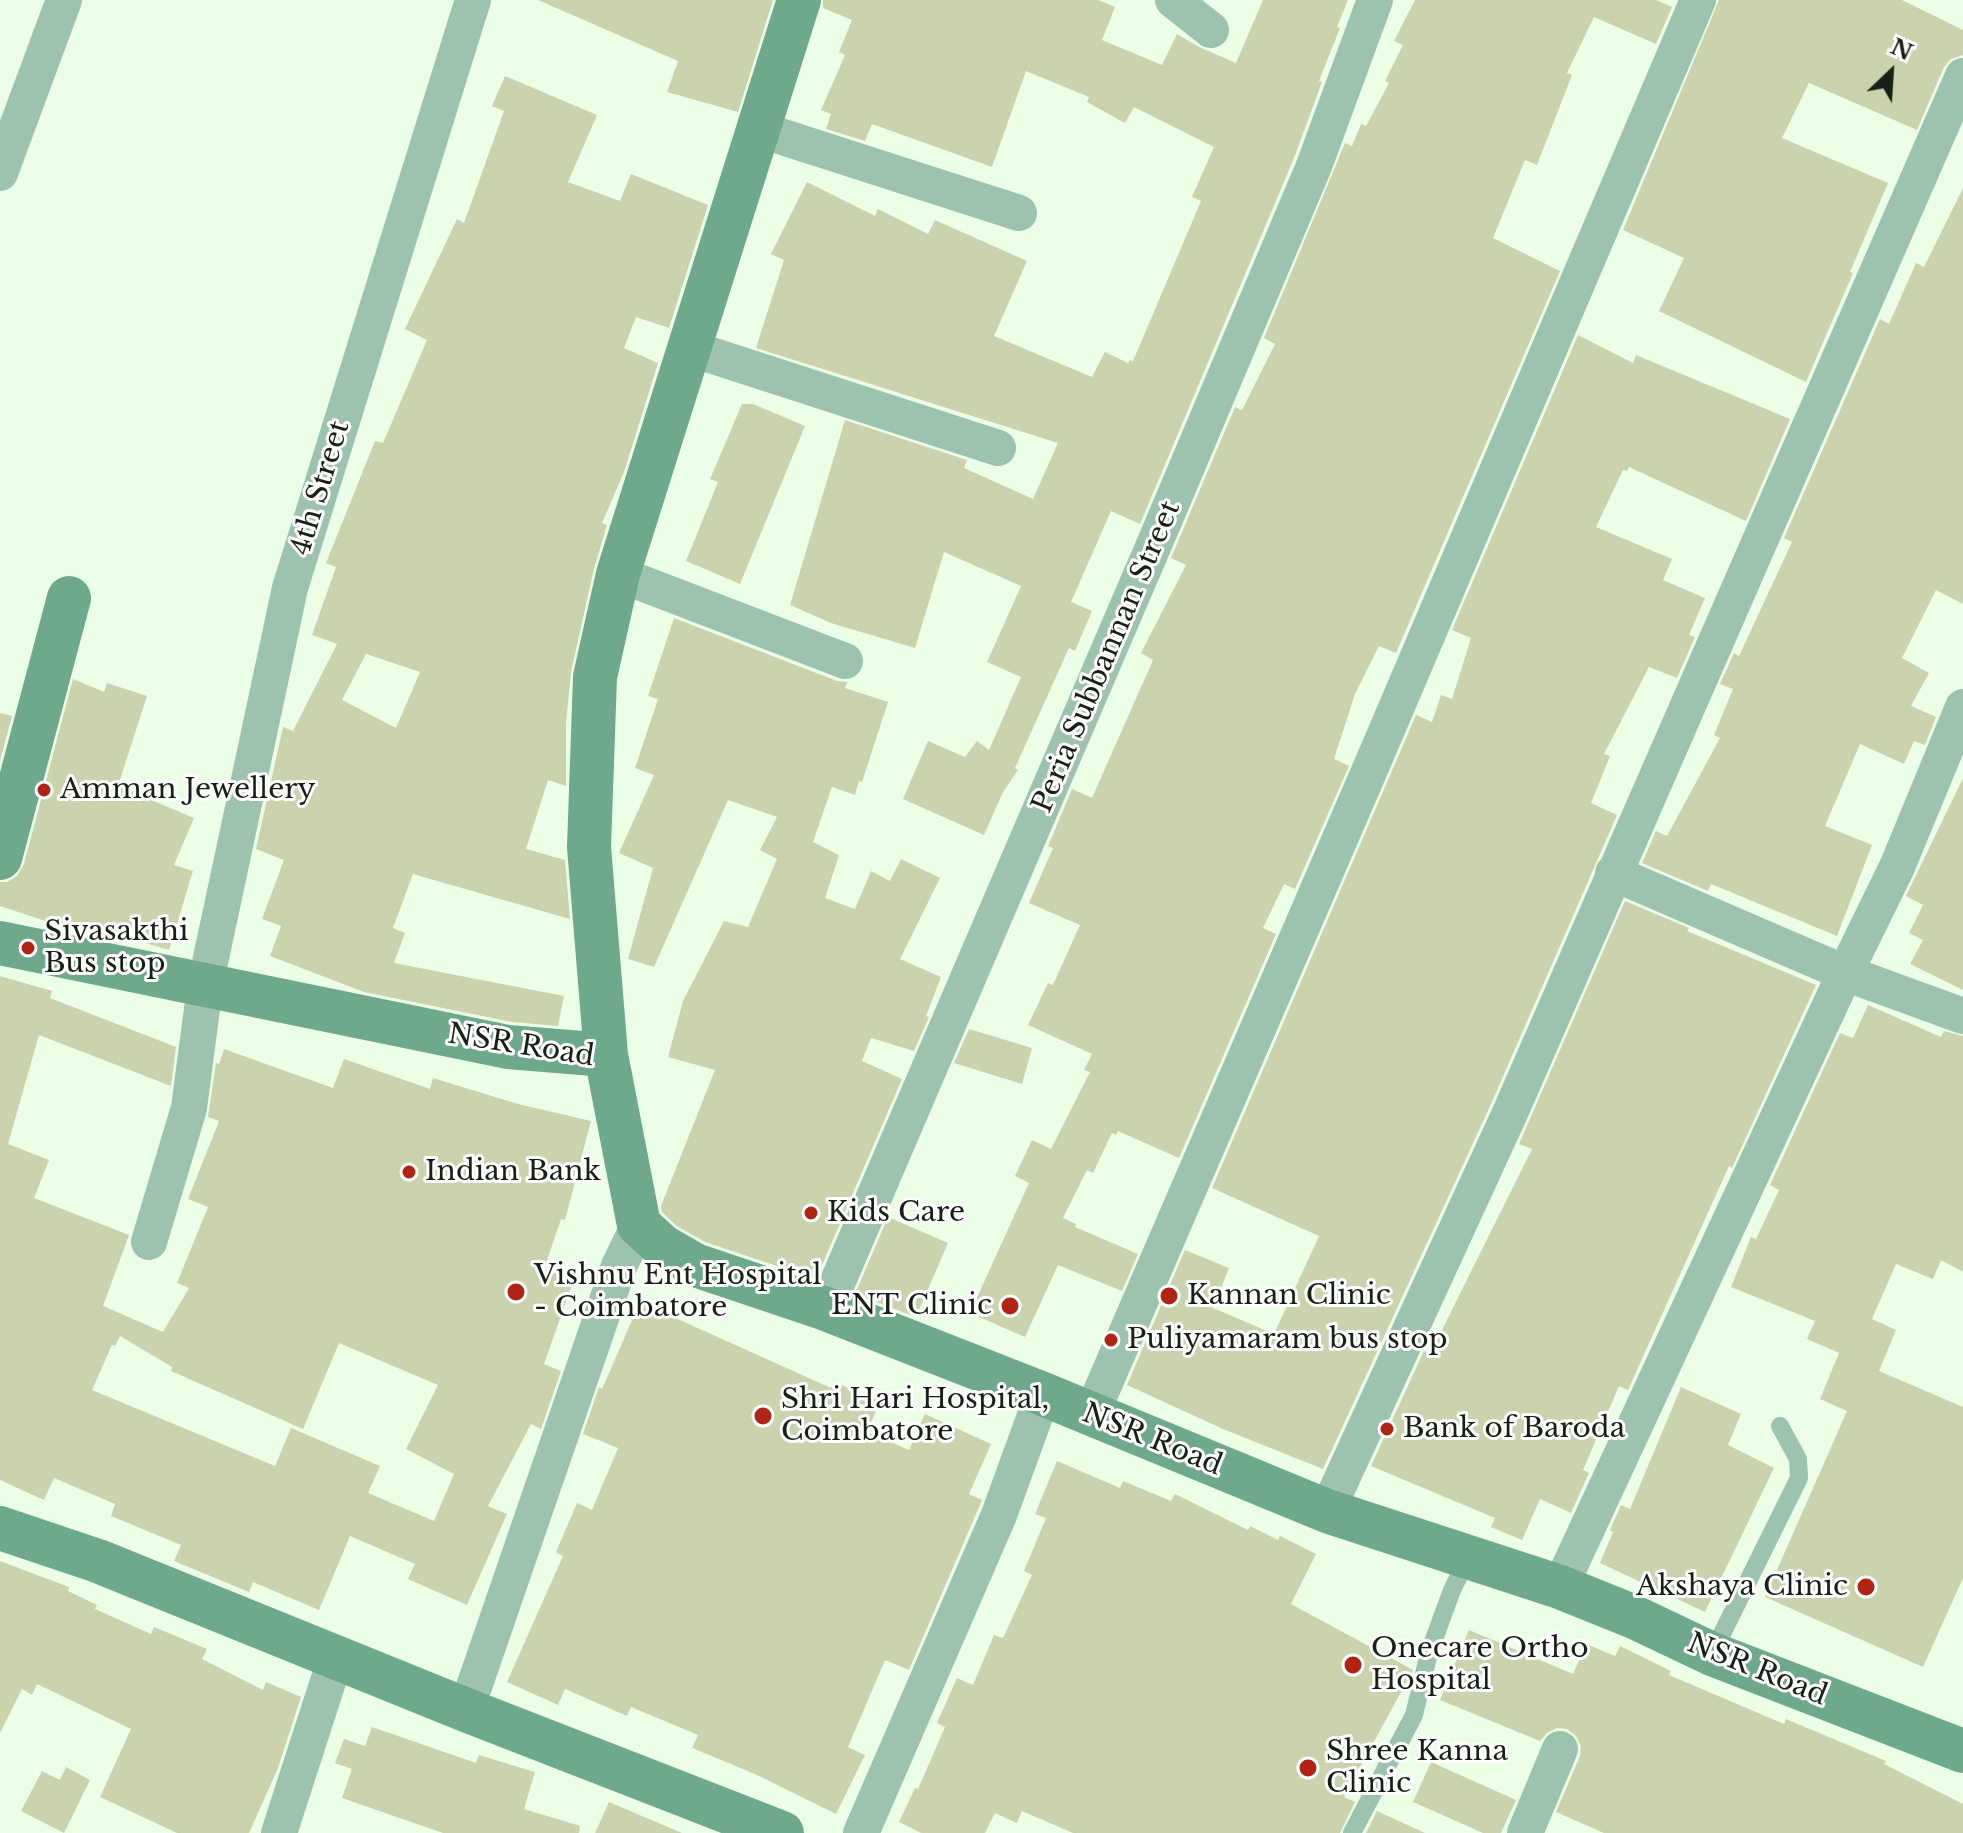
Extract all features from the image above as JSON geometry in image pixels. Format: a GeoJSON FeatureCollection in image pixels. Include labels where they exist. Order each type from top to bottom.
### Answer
{"type":"FeatureCollection","features":[{"type":"Feature","properties":{"kind":"main road"},"geometry":{"type":"LineString","coordinates":[[606,1055],[589,847],[595,677],[618,574],[799,0]]}},
{"type":"Feature","properties":{"kind":"main road"},"geometry":{"type":"LineString","coordinates":[[0,858],[69,598]]}},
{"type":"Feature","properties":{"kind":"main road","name":"NSR Road"},"geometry":{"type":"LineString","coordinates":[[0,943],[508,1047],[606,1055],[639,1225],[662,1246],[695,1265],[826,1309],[1327,1511],[1560,1587],[1632,1616],[1712,1654],[1963,1751]]}},
{"type":"Feature","properties":{"kind":"main road"},"geometry":{"type":"LineString","coordinates":[[0,1528],[98,1561],[466,1710],[782,1833]]}},
{"type":"Feature","properties":{"kind":"street"},"geometry":{"type":"LineString","coordinates":[[0,173],[64,0]]}},
{"type":"Feature","properties":{"kind":"street","name":"4th Street"},"geometry":{"type":"LineString","coordinates":[[149,1242],[189,1108],[205,986],[290,588],[473,0]]}},
{"type":"Feature","properties":{"kind":"street"},"geometry":{"type":"LineString","coordinates":[[1173,0],[1211,30]]}},
{"type":"Feature","properties":{"kind":"street","name":"Peria Subbannan Street"},"geometry":{"type":"LineString","coordinates":[[826,1309],[1009,887],[1308,180],[1375,0]]}},
{"type":"Feature","properties":{"kind":"street"},"geometry":{"type":"LineString","coordinates":[[1091,1415],[1698,0]]}},
{"type":"Feature","properties":{"kind":"street"},"geometry":{"type":"LineString","coordinates":[[1327,1511],[1510,1113],[1963,76]]}},
{"type":"Feature","properties":{"kind":"street"},"geometry":{"type":"LineString","coordinates":[[758,129],[1019,213]]}},
{"type":"Feature","properties":{"kind":"street"},"geometry":{"type":"LineString","coordinates":[[689,348],[998,448]]}},
{"type":"Feature","properties":{"kind":"street"},"geometry":{"type":"LineString","coordinates":[[618,574],[845,661]]}},
{"type":"Feature","properties":{"kind":"street"},"geometry":{"type":"LineString","coordinates":[[1560,1587],[1897,867],[1963,707]]}},
{"type":"Feature","properties":{"kind":"street"},"geometry":{"type":"LineString","coordinates":[[1613,873],[1845,973],[1963,1016]]}},
{"type":"Feature","properties":{"kind":"street"},"geometry":{"type":"LineString","coordinates":[[466,1710],[619,1266],[639,1225]]}},
{"type":"Feature","properties":{"kind":"street"},"geometry":{"type":"LineString","coordinates":[[861,1833],[999,1515],[1043,1394]]}},
{"type":"Feature","properties":{"kind":"street"},"geometry":{"type":"LineString","coordinates":[[279,1833],[336,1657]]}},
{"type":"Feature","properties":{"kind":"street"},"geometry":{"type":"LineString","coordinates":[[1525,1833],[1560,1749]]}},
{"type":"Feature","properties":{"kind":"lane"},"geometry":{"type":"LineString","coordinates":[[1712,1654],[1799,1478],[1798,1459],[1780,1426]]}},
{"type":"Feature","properties":{"kind":"lane"},"geometry":{"type":"LineString","coordinates":[[1352,1833],[1414,1715],[1434,1641],[1452,1590],[1468,1558]]}},
{"type":"Feature","properties":{"kind":"building"},"geometry":{"type":"Polygon","coordinates":[[[538,0],[773,0],[738,112],[667,92],[678,61],[538,0]]]}},
{"type":"Feature","properties":{"kind":"building"},"geometry":{"type":"Polygon","coordinates":[[[823,0],[1098,0],[1115,7],[1102,40],[1162,65],[1177,34],[1236,63],[1263,0],[1348,0],[1294,158],[1140,524],[1111,511],[1071,602],[1092,611],[1075,651],[1069,648],[1015,768],[1018,770],[1003,792],[984,835],[903,799],[928,741],[965,757],[977,741],[989,750],[1021,677],[987,662],[1021,586],[944,552],[915,648],[831,623],[790,605],[845,420],[967,460],[964,468],[1033,499],[1058,443],[756,348],[784,260],[771,254],[807,182],[875,216],[878,209],[928,234],[935,220],[1027,261],[994,336],[1092,377],[1105,352],[1128,363],[1133,361],[1201,201],[1192,197],[1214,147],[1134,107],[1125,123],[1087,102],[1089,97],[1026,71],[992,167],[872,124],[865,141],[826,129],[831,114],[821,110],[845,55],[839,52],[852,20],[823,8],[823,0]]]}},
{"type":"Feature","properties":{"kind":"building"},"geometry":{"type":"Polygon","coordinates":[[[1415,0],[1656,0],[1672,7],[1656,44],[1594,17],[1567,73],[1572,75],[1537,165],[1525,160],[1493,238],[1560,271],[1396,653],[1379,646],[1355,694],[1334,759],[1349,766],[1295,889],[1284,884],[1263,928],[1276,934],[1179,1158],[1118,1131],[1116,1135],[1112,1133],[1093,1173],[1087,1170],[1063,1218],[1076,1224],[1075,1227],[1138,1254],[1122,1291],[1058,1265],[1025,1337],[970,1313],[1029,1183],[1015,1176],[1032,1140],[1051,1149],[1090,1072],[1084,1070],[1092,1054],[1028,1025],[1048,983],[1053,985],[1080,925],[1029,903],[1053,848],[1048,846],[1072,789],[1092,798],[1153,660],[1141,653],[1186,565],[1171,558],[1235,407],[1242,410],[1275,344],[1264,338],[1345,143],[1352,146],[1361,124],[1366,126],[1389,83],[1385,81],[1403,45],[1394,41],[1415,0]]]}},
{"type":"Feature","properties":{"kind":"building"},"geometry":{"type":"Polygon","coordinates":[[[1719,0],[1902,0],[1963,30],[1963,55],[1951,59],[1944,67],[1917,130],[1809,83],[1782,138],[1888,183],[1806,382],[1659,311],[1684,258],[1623,230],[1719,0]]]}},
{"type":"Feature","properties":{"kind":"building"},"geometry":{"type":"Polygon","coordinates":[[[505,76],[597,115],[568,182],[620,201],[631,174],[708,205],[669,328],[636,317],[624,348],[658,363],[624,472],[602,523],[607,525],[571,672],[566,724],[566,786],[548,780],[526,849],[565,860],[570,919],[413,874],[393,928],[405,933],[394,963],[564,996],[558,1026],[512,1022],[364,992],[270,956],[281,926],[262,919],[284,860],[256,849],[283,727],[293,731],[337,644],[312,635],[336,567],[326,563],[375,441],[383,443],[427,340],[405,329],[457,219],[464,223],[504,111],[492,106],[505,76]],[[366,654],[342,700],[396,728],[420,672],[366,654]]]}},
{"type":"Feature","properties":{"kind":"building"},"geometry":{"type":"Polygon","coordinates":[[[1963,188],[1963,604],[1936,590],[1902,658],[1929,673],[1911,706],[1936,717],[1925,745],[1914,741],[1904,764],[1860,744],[1825,826],[1872,845],[1837,936],[1711,884],[1708,891],[1642,863],[1656,831],[1667,836],[1720,738],[1714,735],[1733,689],[1720,684],[1734,653],[1739,656],[1792,542],[1784,538],[1880,319],[1889,324],[1916,263],[1924,267],[1963,188]]]}},
{"type":"Feature","properties":{"kind":"building"},"geometry":{"type":"Polygon","coordinates":[[[1578,335],[1633,363],[1636,355],[1790,419],[1746,521],[1629,467],[1627,471],[1623,470],[1596,527],[1672,559],[1663,580],[1705,598],[1689,635],[1695,637],[1677,678],[1649,667],[1604,754],[1610,756],[1591,803],[1617,815],[1491,1104],[1323,1469],[1223,1429],[1127,1385],[1185,1250],[1229,1268],[1213,1308],[1274,1334],[1319,1236],[1212,1188],[1416,715],[1432,722],[1441,695],[1452,699],[1471,638],[1452,630],[1578,335]]]}},
{"type":"Feature","properties":{"kind":"building"},"geometry":{"type":"Polygon","coordinates":[[[742,404],[753,404],[805,426],[740,584],[686,561],[718,482],[710,479],[742,404]]]}},
{"type":"Feature","properties":{"kind":"building"},"geometry":{"type":"Polygon","coordinates":[[[674,618],[837,681],[847,682],[845,688],[888,702],[862,782],[859,781],[855,795],[832,787],[813,842],[839,855],[825,898],[855,909],[871,871],[890,881],[901,859],[940,878],[900,959],[941,977],[926,1016],[929,1017],[914,1051],[871,1038],[862,1061],[902,1079],[816,1279],[705,1242],[677,1226],[662,1212],[661,1206],[715,1070],[668,1057],[683,1001],[724,921],[748,927],[777,859],[760,850],[777,817],[728,800],[654,967],[628,959],[653,868],[619,853],[654,775],[635,768],[658,699],[648,696],[674,618]]]}},
{"type":"Feature","properties":{"kind":"building"},"geometry":{"type":"Polygon","coordinates":[[[73,679],[104,692],[107,683],[147,696],[118,786],[194,818],[174,865],[193,871],[169,950],[126,937],[127,933],[75,923],[73,930],[0,906],[0,882],[17,876],[24,864],[73,679]]]}},
{"type":"Feature","properties":{"kind":"building"},"geometry":{"type":"Polygon","coordinates":[[[0,713],[12,716],[0,761],[0,713]]]}},
{"type":"Feature","properties":{"kind":"building"},"geometry":{"type":"Polygon","coordinates":[[[1963,778],[1963,990],[1910,964],[1923,940],[1909,933],[1923,905],[1906,896],[1963,778]]]}},
{"type":"Feature","properties":{"kind":"building"},"geometry":{"type":"Polygon","coordinates":[[[1625,901],[1689,928],[1687,931],[1816,985],[1732,1168],[1729,1166],[1628,1390],[1619,1386],[1583,1470],[1589,1473],[1571,1513],[1540,1499],[1522,1540],[1491,1527],[1495,1518],[1371,1466],[1424,1351],[1430,1354],[1532,1149],[1519,1144],[1625,901]]]}},
{"type":"Feature","properties":{"kind":"building"},"geometry":{"type":"Polygon","coordinates":[[[0,976],[52,991],[50,998],[176,1047],[171,1086],[39,1035],[8,1144],[49,1160],[34,1198],[129,1235],[103,1306],[163,1332],[189,1288],[177,1283],[208,1207],[188,1199],[219,1121],[208,1117],[216,1063],[219,1064],[224,1049],[333,1088],[344,1059],[430,1089],[433,1078],[518,1104],[591,1121],[565,1220],[561,1219],[544,1269],[574,1279],[544,1364],[561,1371],[541,1429],[531,1424],[488,1506],[507,1514],[467,1605],[408,1579],[415,1564],[350,1536],[319,1610],[253,1582],[249,1592],[174,1561],[181,1545],[111,1516],[115,1504],[54,1478],[44,1500],[0,1480],[0,976]],[[120,1336],[115,1346],[112,1345],[92,1390],[275,1466],[291,1428],[380,1466],[368,1493],[434,1521],[454,1474],[406,1449],[438,1385],[339,1343],[303,1429],[171,1371],[172,1367],[120,1336]]]}},
{"type":"Feature","properties":{"kind":"building"},"geometry":{"type":"Polygon","coordinates":[[[1868,1005],[1941,1037],[1944,1031],[1963,1036],[1963,1272],[1941,1260],[1933,1279],[1896,1264],[1872,1319],[1896,1330],[1879,1371],[1963,1407],[1963,1578],[1923,1667],[1765,1597],[1847,1411],[1820,1399],[1839,1353],[1807,1339],[1815,1321],[1731,1287],[1751,1237],[1756,1239],[1779,1190],[1770,1185],[1840,1033],[1853,1038],[1868,1005]]]}},
{"type":"Feature","properties":{"kind":"building"},"geometry":{"type":"Polygon","coordinates":[[[969,1029],[1032,1048],[1022,1084],[954,1063],[969,1029]]]}},
{"type":"Feature","properties":{"kind":"building"},"geometry":{"type":"Polygon","coordinates":[[[888,1217],[948,1243],[916,1317],[855,1294],[888,1217]]]}},
{"type":"Feature","properties":{"kind":"building"},"geometry":{"type":"Polygon","coordinates":[[[640,1302],[831,1388],[834,1382],[880,1401],[867,1432],[909,1450],[925,1414],[991,1444],[969,1494],[982,1500],[909,1670],[885,1660],[848,1747],[865,1755],[836,1814],[755,1774],[692,1748],[698,1735],[631,1707],[627,1716],[565,1689],[558,1705],[507,1682],[563,1556],[556,1552],[577,1503],[592,1510],[618,1448],[583,1434],[599,1387],[602,1389],[640,1302]]]}},
{"type":"Feature","properties":{"kind":"building"},"geometry":{"type":"Polygon","coordinates":[[[1681,1387],[1741,1414],[1728,1445],[1774,1468],[1705,1612],[1600,1563],[1621,1505],[1630,1509],[1681,1387]]]}},
{"type":"Feature","properties":{"kind":"building"},"geometry":{"type":"Polygon","coordinates":[[[1057,1461],[1120,1488],[1123,1481],[1171,1501],[1175,1494],[1248,1530],[1250,1526],[1278,1540],[1280,1536],[1316,1554],[1291,1604],[1413,1670],[1344,1797],[1355,1802],[1340,1833],[1073,1833],[1022,1811],[1017,1823],[995,1813],[985,1833],[921,1833],[899,1822],[915,1788],[918,1789],[945,1727],[937,1723],[957,1678],[973,1685],[994,1635],[1003,1638],[1032,1575],[1024,1571],[1046,1518],[1035,1514],[1057,1461]]]}},
{"type":"Feature","properties":{"kind":"building"},"geometry":{"type":"Polygon","coordinates":[[[0,1561],[69,1587],[68,1591],[97,1605],[95,1609],[151,1634],[154,1627],[207,1649],[202,1659],[263,1690],[266,1682],[301,1697],[278,1768],[249,1833],[177,1833],[100,1797],[131,1729],[37,1684],[32,1695],[22,1689],[0,1733],[0,1561]]]}},
{"type":"Feature","properties":{"kind":"building"},"geometry":{"type":"Polygon","coordinates":[[[1469,1630],[1573,1674],[1586,1644],[1615,1656],[1620,1646],[1671,1671],[1669,1675],[1784,1724],[1786,1719],[1886,1761],[1884,1764],[1963,1804],[1963,1833],[1604,1833],[1556,1812],[1580,1756],[1581,1746],[1576,1736],[1567,1729],[1557,1728],[1540,1741],[1440,1700],[1469,1630]]]}},
{"type":"Feature","properties":{"kind":"building"},"geometry":{"type":"Polygon","coordinates":[[[372,1727],[476,1763],[479,1755],[535,1772],[524,1809],[580,1826],[579,1833],[443,1833],[342,1798],[352,1769],[335,1763],[344,1739],[365,1746],[372,1727]]]}},
{"type":"Feature","properties":{"kind":"building"},"geometry":{"type":"Polygon","coordinates":[[[1431,1762],[1516,1800],[1501,1833],[1483,1833],[1413,1802],[1431,1762]]]}},
{"type":"Feature","properties":{"kind":"building"},"geometry":{"type":"Polygon","coordinates":[[[66,1767],[90,1780],[64,1833],[21,1811],[42,1771],[60,1780],[66,1767]]]}},
{"type":"Feature","properties":{"kind":"building"},"geometry":{"type":"Polygon","coordinates":[[[609,1802],[682,1833],[595,1833],[609,1802]]]}},
{"type":"Feature","properties":{"kind":"building"},"geometry":{"type":"Polygon","coordinates":[[[1377,1811],[1425,1833],[1366,1833],[1377,1811]]]}},
{"type":"Feature","properties":{"kind":"place","name":"Amman Jewellery"},"geometry":{"type":"Point","coordinates":[44,790]}},
{"type":"Feature","properties":{"kind":"place","name":"Sivasakthi Bus stop"},"geometry":{"type":"Point","coordinates":[28,948]}},
{"type":"Feature","properties":{"kind":"place","name":"Indian Bank"},"geometry":{"type":"Point","coordinates":[409,1172]}},
{"type":"Feature","properties":{"kind":"place","name":"Kids Care"},"geometry":{"type":"Point","coordinates":[811,1213]}},
{"type":"Feature","properties":{"kind":"place","name":"Vishnu Ent Hospital - Coimbatore"},"geometry":{"type":"Point","coordinates":[516,1292]}},
{"type":"Feature","properties":{"kind":"place","name":"Kannan Clinic"},"geometry":{"type":"Point","coordinates":[1169,1296]}},
{"type":"Feature","properties":{"kind":"place","name":"ENT Clinic"},"geometry":{"type":"Point","coordinates":[1010,1306]}},
{"type":"Feature","properties":{"kind":"place","name":"Puliyamaram bus stop"},"geometry":{"type":"Point","coordinates":[1111,1340]}},
{"type":"Feature","properties":{"kind":"place","name":"Shri Hari Hospital, Coimbatore"},"geometry":{"type":"Point","coordinates":[763,1416]}},
{"type":"Feature","properties":{"kind":"place","name":"Bank of Baroda"},"geometry":{"type":"Point","coordinates":[1387,1429]}},
{"type":"Feature","properties":{"kind":"place","name":"Akshaya Clinic"},"geometry":{"type":"Point","coordinates":[1866,1587]}},
{"type":"Feature","properties":{"kind":"place","name":"Onecare Ortho Hospital"},"geometry":{"type":"Point","coordinates":[1353,1665]}},
{"type":"Feature","properties":{"kind":"place","name":"Shree Kanna Clinic"},"geometry":{"type":"Point","coordinates":[1308,1768]}}]}
